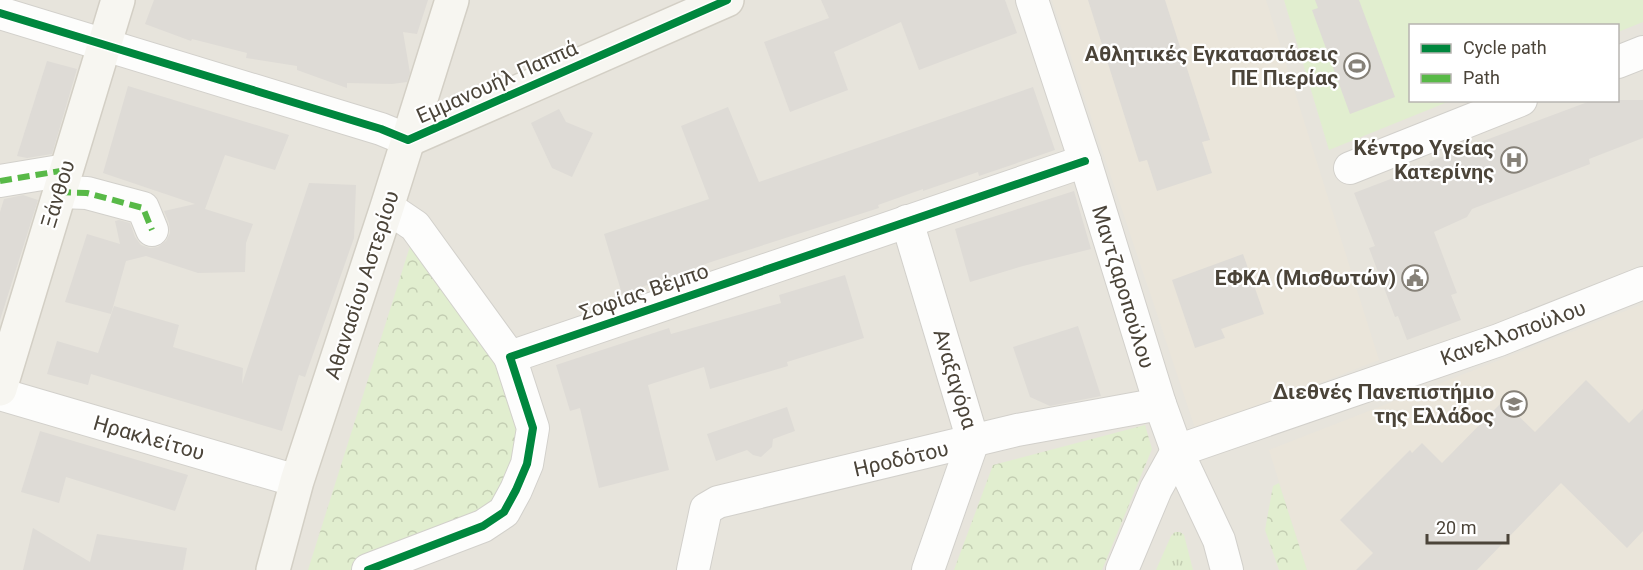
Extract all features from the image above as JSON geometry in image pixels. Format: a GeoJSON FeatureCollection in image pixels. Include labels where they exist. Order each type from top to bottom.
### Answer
{"type":"FeatureCollection","features":[{"type":"Feature","properties":{"kind":"street","name":"Ξάνθου"},"geometry":{"type":"LineString","coordinates":[[0,389],[118,0]]}},
{"type":"Feature","properties":{"kind":"street","name":"Αθανασίου Αστερίου"},"geometry":{"type":"LineString","coordinates":[[273,570],[297,481],[452,0]]}},
{"type":"Feature","properties":{"kind":"street","name":"Εμμανουήλ Παππά"},"geometry":{"type":"LineString","coordinates":[[0,13],[381,129],[408,140],[727,0]]}},
{"type":"Feature","properties":{"kind":"street","name":"Μαντζαροπούλου"},"geometry":{"type":"LineString","coordinates":[[1032,0],[1085,161],[1160,404],[1177,451],[1219,540],[1227,570]]}},
{"type":"Feature","properties":{"kind":"street"},"geometry":{"type":"LineString","coordinates":[[1619,61],[1643,52]]}},
{"type":"Feature","properties":{"kind":"street"},"geometry":{"type":"LineString","coordinates":[[1350,168],[1516,102]]}},
{"type":"Feature","properties":{"kind":"street","name":"Σοφίας Βέμπο"},"geometry":{"type":"LineString","coordinates":[[510,357],[1085,161]]}},
{"type":"Feature","properties":{"kind":"street"},"geometry":{"type":"LineString","coordinates":[[0,181],[62,181],[87,193],[143,208],[152,230]]}},
{"type":"Feature","properties":{"kind":"street"},"geometry":{"type":"LineString","coordinates":[[368,570],[483,526],[504,512],[527,464],[533,428],[510,357],[415,226],[387,207]]}},
{"type":"Feature","properties":{"kind":"street","name":"Αναξαγόρα"},"geometry":{"type":"LineString","coordinates":[[907,221],[974,441],[928,570]]}},
{"type":"Feature","properties":{"kind":"street","name":"Κανελλοπούλου"},"geometry":{"type":"LineString","coordinates":[[1177,451],[1500,340],[1643,283]]}},
{"type":"Feature","properties":{"kind":"street","name":"Ηρακλείτου"},"geometry":{"type":"LineString","coordinates":[[0,394],[297,481]]}},
{"type":"Feature","properties":{"kind":"street","name":"Ηροδότου"},"geometry":{"type":"LineString","coordinates":[[693,570],[706,509],[718,502],[1017,430],[1160,404]]}},
{"type":"Feature","properties":{"kind":"street"},"geometry":{"type":"LineString","coordinates":[[1122,570],[1156,489],[1177,451]]}},
{"type":"Feature","properties":{"kind":"shaded area"},"geometry":{"type":"Polygon","coordinates":[[[0,0],[1643,0],[1643,570],[0,570],[0,0]]]}},
{"type":"Feature","properties":{"kind":"shaded area"},"geometry":{"type":"Polygon","coordinates":[[[1052,0],[1266,0],[1379,360],[1196,431],[1052,0]]]}},
{"type":"Feature","properties":{"kind":"shaded area","name":"Διεθνές Πανεπιστήμιο της Ελλάδος"},"geometry":{"type":"Polygon","coordinates":[[[1643,304],[1643,570],[1307,570],[1269,450],[1643,304]]]}},
{"type":"Feature","properties":{"kind":"green space","name":"Αθλητικές Εγκαταστάσεις ΠΕ Πιερίας"},"geometry":{"type":"Polygon","coordinates":[[[1284,0],[1643,0],[1643,22],[1619,32],[1619,24],[1409,24],[1409,102],[1448,102],[1329,150],[1284,0]]]}},
{"type":"Feature","properties":{"kind":"green space"},"geometry":{"type":"Polygon","coordinates":[[[411,243],[498,361],[522,431],[511,500],[363,570],[308,570],[411,243]]]}},
{"type":"Feature","properties":{"kind":"green space"},"geometry":{"type":"Polygon","coordinates":[[[1145,425],[1152,449],[1102,570],[954,570],[993,465],[1145,425]]]}},
{"type":"Feature","properties":{"kind":"green space"},"geometry":{"type":"Polygon","coordinates":[[[1279,483],[1307,570],[1279,570],[1265,530],[1273,486],[1279,483]]]}},
{"type":"Feature","properties":{"kind":"green space"},"geometry":{"type":"Polygon","coordinates":[[[1175,532],[1184,535],[1193,570],[1156,570],[1171,536],[1175,532]]]}},
{"type":"Feature","properties":{"kind":"building"},"geometry":{"type":"Polygon","coordinates":[[[154,0],[428,0],[417,34],[403,32],[410,73],[407,82],[347,83],[347,88],[297,70],[297,66],[246,58],[247,53],[192,39],[191,41],[145,24],[154,0]]]}},
{"type":"Feature","properties":{"kind":"building"},"geometry":{"type":"Polygon","coordinates":[[[821,0],[1005,0],[1017,33],[919,70],[901,22],[834,52],[848,90],[790,112],[764,42],[829,18],[821,0]]]}},
{"type":"Feature","properties":{"kind":"building"},"geometry":{"type":"Polygon","coordinates":[[[1088,0],[1165,0],[1210,140],[1202,142],[1212,173],[1157,191],[1147,160],[1139,162],[1088,0]]]}},
{"type":"Feature","properties":{"kind":"building"},"geometry":{"type":"Polygon","coordinates":[[[1315,0],[1359,0],[1395,97],[1350,114],[1312,10],[1318,8],[1315,0]]]}},
{"type":"Feature","properties":{"kind":"building"},"geometry":{"type":"Polygon","coordinates":[[[47,61],[77,69],[52,154],[27,158],[17,156],[47,61]]]}},
{"type":"Feature","properties":{"kind":"building"},"geometry":{"type":"Polygon","coordinates":[[[128,86],[289,135],[275,170],[225,155],[205,209],[253,224],[246,243],[245,272],[198,273],[146,256],[126,261],[111,314],[65,302],[87,234],[120,244],[115,221],[119,220],[130,223],[141,245],[150,248],[158,247],[166,241],[170,233],[164,211],[195,204],[103,173],[128,86]]]}},
{"type":"Feature","properties":{"kind":"building"},"geometry":{"type":"Polygon","coordinates":[[[1033,87],[1055,150],[979,176],[978,172],[923,191],[923,189],[878,205],[879,208],[714,261],[622,294],[604,234],[709,199],[681,126],[728,107],[759,182],[1033,87]]]}},
{"type":"Feature","properties":{"kind":"building"},"geometry":{"type":"Polygon","coordinates":[[[1643,100],[1643,138],[1589,159],[1590,164],[1472,209],[1467,217],[1434,232],[1457,293],[1451,295],[1461,320],[1407,340],[1398,316],[1395,317],[1369,248],[1375,246],[1354,193],[1430,164],[1429,162],[1588,102],[1643,100]]]}},
{"type":"Feature","properties":{"kind":"building"},"geometry":{"type":"Polygon","coordinates":[[[559,109],[566,122],[593,133],[572,177],[552,168],[531,123],[559,109]]]}},
{"type":"Feature","properties":{"kind":"building"},"geometry":{"type":"Polygon","coordinates":[[[309,183],[356,185],[354,238],[305,377],[299,375],[282,431],[91,374],[88,385],[47,374],[57,341],[98,353],[114,306],[179,325],[173,347],[243,368],[242,384],[309,183]]]}},
{"type":"Feature","properties":{"kind":"building"},"geometry":{"type":"Polygon","coordinates":[[[1074,191],[1091,249],[970,282],[955,229],[1074,191]]]}},
{"type":"Feature","properties":{"kind":"building"},"geometry":{"type":"Polygon","coordinates":[[[23,195],[38,200],[0,320],[0,212],[4,199],[23,195]]]}},
{"type":"Feature","properties":{"kind":"building"},"geometry":{"type":"Polygon","coordinates":[[[1243,254],[1264,314],[1221,329],[1225,338],[1195,348],[1172,280],[1243,254]]]}},
{"type":"Feature","properties":{"kind":"building"},"geometry":{"type":"Polygon","coordinates":[[[845,275],[864,338],[787,362],[788,366],[710,389],[704,367],[648,385],[669,470],[599,488],[580,408],[570,411],[556,365],[669,328],[671,334],[781,303],[779,295],[845,275]]]}},
{"type":"Feature","properties":{"kind":"building"},"geometry":{"type":"Polygon","coordinates":[[[1078,326],[1101,396],[1050,406],[1030,397],[1013,347],[1078,326]]]}},
{"type":"Feature","properties":{"kind":"building"},"geometry":{"type":"Polygon","coordinates":[[[1586,380],[1629,423],[1643,409],[1643,531],[1627,548],[1561,483],[1477,570],[1356,570],[1373,553],[1340,520],[1410,450],[1412,453],[1422,443],[1442,463],[1503,401],[1535,432],[1586,380]]]}},
{"type":"Feature","properties":{"kind":"building"},"geometry":{"type":"Polygon","coordinates":[[[787,407],[795,431],[773,439],[772,447],[761,457],[747,450],[716,461],[707,434],[787,407]]]}},
{"type":"Feature","properties":{"kind":"building"},"geometry":{"type":"Polygon","coordinates":[[[40,431],[188,475],[175,511],[66,477],[59,503],[21,492],[40,431]]]}},
{"type":"Feature","properties":{"kind":"building"},"geometry":{"type":"Polygon","coordinates":[[[33,528],[90,562],[97,534],[187,548],[183,570],[23,570],[33,528]]]}},
{"type":"Feature","properties":{"kind":"marked path"},"geometry":{"type":"LineString","coordinates":[[0,181],[66,170]]}},
{"type":"Feature","properties":{"kind":"marked path"},"geometry":{"type":"LineString","coordinates":[[59,192],[87,193],[143,208],[152,230]]}},
{"type":"Feature","properties":{"kind":"cycle path"},"geometry":{"type":"LineString","coordinates":[[0,13],[381,129],[408,140],[727,0]]}},
{"type":"Feature","properties":{"kind":"cycle path"},"geometry":{"type":"LineString","coordinates":[[368,570],[483,526],[504,512],[527,464],[533,428],[510,357],[1085,161]]}},
{"type":"Feature","properties":{"kind":"place","name":"Αθλητικές Εγκαταστάσεις ΠΕ Πιερίας"},"geometry":{"type":"Point","coordinates":[1357,66]}},
{"type":"Feature","properties":{"kind":"place","name":"Κέντρο Υγείας Κατερίνης"},"geometry":{"type":"Point","coordinates":[1514,160]}},
{"type":"Feature","properties":{"kind":"place","name":"ΕΦΚΑ (Mισθωτών)"},"geometry":{"type":"Point","coordinates":[1415,278]}},
{"type":"Feature","properties":{"kind":"place","name":"Διεθνές Πανεπιστήμιο της Ελλάδος"},"geometry":{"type":"Point","coordinates":[1514,404]}}]}
